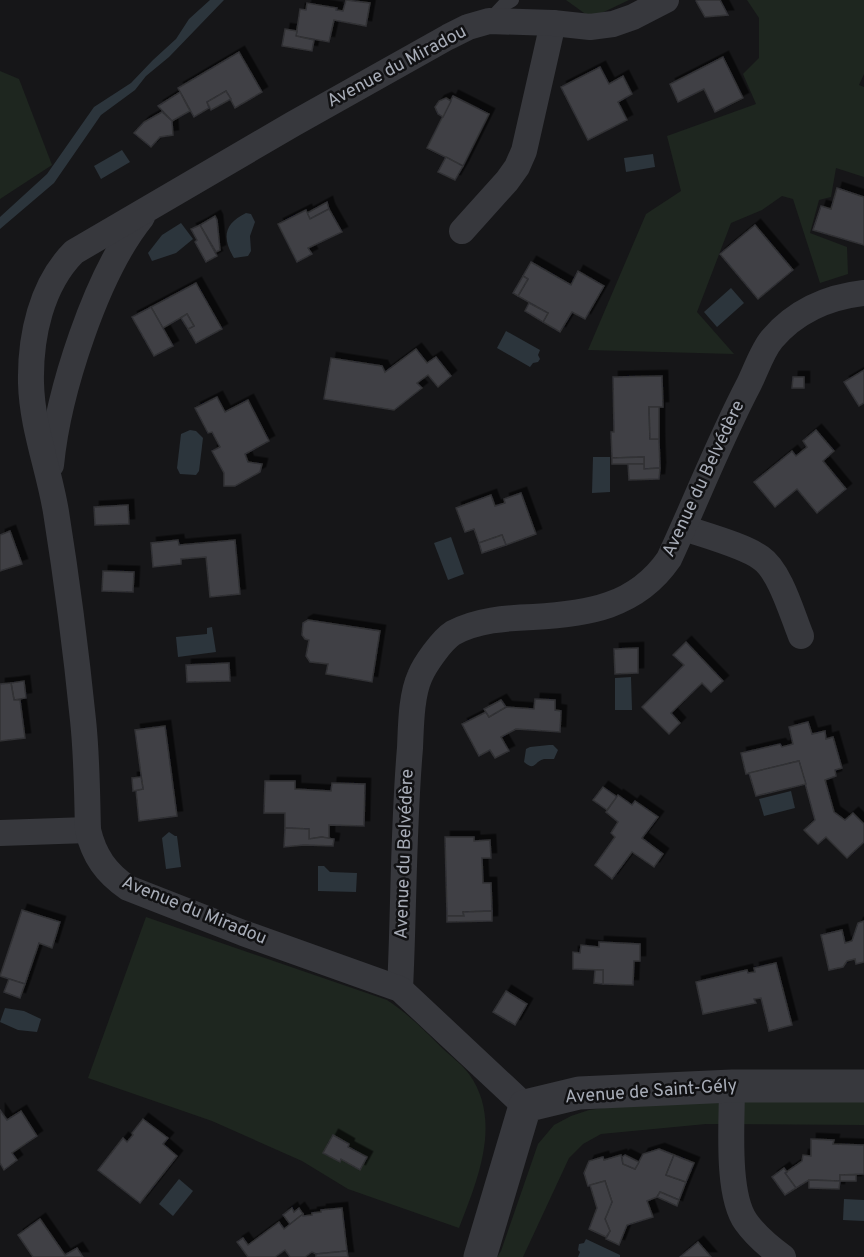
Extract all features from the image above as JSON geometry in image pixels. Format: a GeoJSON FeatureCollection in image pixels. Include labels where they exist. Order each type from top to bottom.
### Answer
{"type":"FeatureCollection","features":[{"type":"Feature","properties":{"kind":"street","name":"Avenue du Miradou"},"geometry":{"type":"LineString","coordinates":[[525,1106],[400,989],[243,933],[128,888],[111,877],[92,847],[88,830],[83,722],[50,476],[36,427],[31,382],[38,324],[49,284],[74,252],[448,37],[468,27],[489,21],[590,27],[613,24],[633,17],[666,0]]}},
{"type":"Feature","properties":{"kind":"street"},"geometry":{"type":"LineString","coordinates":[[462,231],[517,167],[524,151],[553,23]]}},
{"type":"Feature","properties":{"kind":"street","name":"Avenue du Miradou"},"geometry":{"type":"LineString","coordinates":[[50,476],[57,430],[78,348],[117,253],[149,208]]}},
{"type":"Feature","properties":{"kind":"street","name":"Avenue du Belvédère"},"geometry":{"type":"LineString","coordinates":[[400,989],[406,795],[413,711],[419,676],[434,653],[452,634],[483,622],[563,615],[609,606],[629,598],[659,574],[684,528],[739,402],[771,341],[786,325],[804,312],[833,299],[864,293]]}},
{"type":"Feature","properties":{"kind":"street"},"geometry":{"type":"LineString","coordinates":[[684,528],[762,558],[773,572],[801,636]]}},
{"type":"Feature","properties":{"kind":"street"},"geometry":{"type":"LineString","coordinates":[[0,833],[88,830]]}},
{"type":"Feature","properties":{"kind":"street"},"geometry":{"type":"LineString","coordinates":[[732,1086],[733,1178],[736,1200],[746,1222],[761,1240],[783,1257]]}},
{"type":"Feature","properties":{"kind":"street","name":"Avenue de Saint-Gély"},"geometry":{"type":"LineString","coordinates":[[525,1106],[579,1093],[732,1086],[864,1086]]}},
{"type":"Feature","properties":{"kind":"street"},"geometry":{"type":"LineString","coordinates":[[480,1257],[525,1106]]}},
{"type":"Feature","properties":{"kind":"lane"},"geometry":{"type":"LineString","coordinates":[[489,21],[512,0]]}},
{"type":"Feature","properties":{"kind":"shaded area"},"geometry":{"type":"Polygon","coordinates":[[[210,0],[224,0],[169,57],[146,76],[135,90],[101,115],[54,183],[0,229],[0,217],[47,174],[94,107],[131,83],[176,39],[189,19],[210,0]]]}},
{"type":"Feature","properties":{"kind":"shaded area"},"geometry":{"type":"Polygon","coordinates":[[[566,0],[629,0],[591,18],[566,0]]]}},
{"type":"Feature","properties":{"kind":"shaded area"},"geometry":{"type":"Polygon","coordinates":[[[747,0],[864,0],[864,74],[859,85],[864,87],[864,177],[836,168],[831,197],[819,200],[810,233],[847,247],[848,274],[820,283],[793,199],[782,196],[762,210],[731,223],[697,312],[734,354],[588,350],[646,214],[681,191],[667,136],[756,104],[743,74],[759,58],[759,18],[747,0]]]}},
{"type":"Feature","properties":{"kind":"shaded area"},"geometry":{"type":"Polygon","coordinates":[[[0,71],[19,79],[52,165],[0,199],[0,71]]]}},
{"type":"Feature","properties":{"kind":"shaded area"},"geometry":{"type":"Polygon","coordinates":[[[122,150],[130,162],[101,179],[94,166],[122,150]]]}},
{"type":"Feature","properties":{"kind":"shaded area"},"geometry":{"type":"Polygon","coordinates":[[[653,154],[655,167],[626,172],[624,158],[653,154]]]}},
{"type":"Feature","properties":{"kind":"shaded area"},"geometry":{"type":"Polygon","coordinates":[[[246,213],[251,214],[255,222],[250,236],[251,251],[248,256],[234,258],[227,244],[227,231],[233,221],[246,213]]]}},
{"type":"Feature","properties":{"kind":"shaded area"},"geometry":{"type":"Polygon","coordinates":[[[181,223],[193,239],[176,253],[152,261],[148,253],[162,235],[181,223]]]}},
{"type":"Feature","properties":{"kind":"shaded area"},"geometry":{"type":"Polygon","coordinates":[[[731,288],[744,303],[717,327],[704,312],[731,288]]]}},
{"type":"Feature","properties":{"kind":"shaded area"},"geometry":{"type":"Polygon","coordinates":[[[506,331],[540,350],[538,362],[533,363],[530,367],[497,348],[506,331]]]}},
{"type":"Feature","properties":{"kind":"shaded area"},"geometry":{"type":"Polygon","coordinates":[[[190,430],[196,431],[203,438],[199,471],[196,475],[180,474],[177,468],[181,434],[190,430]]]}},
{"type":"Feature","properties":{"kind":"shaded area"},"geometry":{"type":"Polygon","coordinates":[[[593,457],[610,457],[610,492],[592,493],[593,457]]]}},
{"type":"Feature","properties":{"kind":"shaded area"},"geometry":{"type":"Polygon","coordinates":[[[451,537],[464,574],[448,580],[434,543],[451,537]]]}},
{"type":"Feature","properties":{"kind":"shaded area"},"geometry":{"type":"Polygon","coordinates":[[[212,627],[216,652],[178,657],[176,637],[207,634],[207,628],[212,627]]]}},
{"type":"Feature","properties":{"kind":"shaded area"},"geometry":{"type":"Polygon","coordinates":[[[631,677],[632,710],[615,710],[615,678],[631,677]]]}},
{"type":"Feature","properties":{"kind":"shaded area"},"geometry":{"type":"Polygon","coordinates":[[[553,745],[558,750],[554,759],[541,760],[533,766],[524,762],[526,749],[553,745]]]}},
{"type":"Feature","properties":{"kind":"shaded area"},"geometry":{"type":"Polygon","coordinates":[[[791,791],[795,808],[764,816],[759,799],[791,791]]]}},
{"type":"Feature","properties":{"kind":"shaded area"},"geometry":{"type":"Polygon","coordinates":[[[169,832],[177,836],[181,867],[166,869],[162,838],[169,832]]]}},
{"type":"Feature","properties":{"kind":"shaded area"},"geometry":{"type":"Polygon","coordinates":[[[318,866],[324,866],[330,872],[357,873],[356,892],[318,891],[318,866]]]}},
{"type":"Feature","properties":{"kind":"shaded area"},"geometry":{"type":"Polygon","coordinates":[[[146,917],[387,1000],[414,1021],[462,1066],[479,1092],[486,1131],[479,1171],[459,1228],[348,1189],[302,1161],[212,1121],[88,1078],[146,917]]]}},
{"type":"Feature","properties":{"kind":"shaded area"},"geometry":{"type":"Polygon","coordinates":[[[5,1008],[24,1011],[41,1019],[37,1032],[18,1030],[0,1022],[5,1008]]]}},
{"type":"Feature","properties":{"kind":"shaded area"},"geometry":{"type":"Polygon","coordinates":[[[864,1093],[864,1125],[706,1124],[601,1134],[583,1144],[569,1158],[523,1257],[497,1257],[538,1144],[554,1125],[571,1116],[589,1110],[632,1104],[864,1093]]]}},
{"type":"Feature","properties":{"kind":"shaded area"},"geometry":{"type":"Polygon","coordinates":[[[179,1179],[193,1191],[173,1216],[159,1204],[179,1179]]]}},
{"type":"Feature","properties":{"kind":"shaded area"},"geometry":{"type":"Polygon","coordinates":[[[844,1199],[864,1200],[864,1221],[843,1220],[844,1199]]]}},
{"type":"Feature","properties":{"kind":"shaded area"},"geometry":{"type":"Polygon","coordinates":[[[586,1239],[620,1257],[578,1257],[579,1244],[584,1243],[586,1239]]]}},
{"type":"Feature","properties":{"kind":"building"},"geometry":{"type":"Polygon","coordinates":[[[346,0],[370,3],[366,26],[334,20],[329,42],[296,36],[300,9],[306,10],[307,3],[343,11],[346,0]]]}},
{"type":"Feature","properties":{"kind":"building"},"geometry":{"type":"Polygon","coordinates":[[[720,0],[728,15],[705,17],[696,1],[720,0]]]}},
{"type":"Feature","properties":{"kind":"building"},"geometry":{"type":"Polygon","coordinates":[[[285,29],[297,31],[296,36],[314,40],[312,51],[282,46],[285,29]]]}},
{"type":"Feature","properties":{"kind":"building"},"geometry":{"type":"Polygon","coordinates":[[[239,52],[262,92],[235,108],[226,91],[207,102],[209,108],[194,117],[178,88],[239,52]]]}},
{"type":"Feature","properties":{"kind":"building"},"geometry":{"type":"Polygon","coordinates":[[[723,57],[743,98],[715,112],[704,89],[678,102],[670,84],[723,57]]]}},
{"type":"Feature","properties":{"kind":"building"},"geometry":{"type":"Polygon","coordinates":[[[600,67],[609,84],[623,76],[632,94],[618,102],[627,120],[588,140],[561,87],[600,67]]]}},
{"type":"Feature","properties":{"kind":"building"},"geometry":{"type":"Polygon","coordinates":[[[226,91],[231,99],[211,110],[207,102],[226,91]]]}},
{"type":"Feature","properties":{"kind":"building"},"geometry":{"type":"Polygon","coordinates":[[[180,92],[190,111],[172,121],[158,106],[180,92]]]}},
{"type":"Feature","properties":{"kind":"building"},"geometry":{"type":"Polygon","coordinates":[[[453,96],[489,114],[463,166],[427,148],[453,96]]]}},
{"type":"Feature","properties":{"kind":"building"},"geometry":{"type":"Polygon","coordinates":[[[446,98],[451,101],[443,117],[438,114],[435,107],[439,101],[446,98]]]}},
{"type":"Feature","properties":{"kind":"building"},"geometry":{"type":"Polygon","coordinates":[[[162,112],[172,121],[173,135],[160,137],[151,147],[134,133],[144,122],[162,112]]]}},
{"type":"Feature","properties":{"kind":"building"},"geometry":{"type":"Polygon","coordinates":[[[446,157],[463,166],[455,180],[438,172],[446,157]]]}},
{"type":"Feature","properties":{"kind":"building"},"geometry":{"type":"Polygon","coordinates":[[[837,188],[864,197],[864,245],[813,230],[821,206],[831,209],[837,188]]]}},
{"type":"Feature","properties":{"kind":"building"},"geometry":{"type":"Polygon","coordinates":[[[327,202],[329,209],[310,219],[307,213],[327,202]]]}},
{"type":"Feature","properties":{"kind":"building"},"geometry":{"type":"Polygon","coordinates":[[[329,209],[342,232],[308,248],[312,254],[297,262],[278,224],[306,210],[310,219],[329,209]]]}},
{"type":"Feature","properties":{"kind":"building"},"geometry":{"type":"Polygon","coordinates":[[[215,216],[220,250],[216,252],[200,225],[215,216]]]}},
{"type":"Feature","properties":{"kind":"building"},"geometry":{"type":"Polygon","coordinates":[[[200,225],[217,256],[206,262],[191,229],[200,225]]]}},
{"type":"Feature","properties":{"kind":"building"},"geometry":{"type":"Polygon","coordinates":[[[755,225],[793,270],[758,299],[720,254],[755,225]]]}},
{"type":"Feature","properties":{"kind":"building"},"geometry":{"type":"Polygon","coordinates":[[[531,262],[571,285],[578,271],[604,286],[585,319],[572,312],[560,332],[543,322],[548,313],[518,296],[528,279],[523,276],[531,262]]]}},
{"type":"Feature","properties":{"kind":"building"},"geometry":{"type":"Polygon","coordinates":[[[523,276],[528,279],[518,296],[513,293],[523,276]]]}},
{"type":"Feature","properties":{"kind":"building"},"geometry":{"type":"Polygon","coordinates":[[[196,283],[222,329],[196,343],[188,329],[194,326],[187,314],[163,328],[151,307],[196,283]]]}},
{"type":"Feature","properties":{"kind":"building"},"geometry":{"type":"Polygon","coordinates":[[[529,303],[548,313],[543,322],[525,311],[529,303]]]}},
{"type":"Feature","properties":{"kind":"building"},"geometry":{"type":"Polygon","coordinates":[[[151,307],[173,346],[154,356],[132,317],[151,307]]]}},
{"type":"Feature","properties":{"kind":"building"},"geometry":{"type":"Polygon","coordinates":[[[187,314],[194,326],[188,329],[181,318],[187,314]]]}},
{"type":"Feature","properties":{"kind":"building"},"geometry":{"type":"Polygon","coordinates":[[[416,349],[427,363],[436,357],[451,376],[438,387],[428,375],[417,383],[422,388],[394,410],[324,399],[331,358],[382,366],[385,372],[416,349]]]}},
{"type":"Feature","properties":{"kind":"building"},"geometry":{"type":"Polygon","coordinates":[[[864,370],[864,403],[859,406],[844,382],[864,370]]]}},
{"type":"Feature","properties":{"kind":"building"},"geometry":{"type":"Polygon","coordinates":[[[662,376],[663,407],[649,407],[650,439],[659,439],[660,468],[644,469],[644,457],[612,458],[613,377],[662,376]]]}},
{"type":"Feature","properties":{"kind":"building"},"geometry":{"type":"Polygon","coordinates":[[[793,377],[804,377],[804,388],[792,388],[793,377]]]}},
{"type":"Feature","properties":{"kind":"building"},"geometry":{"type":"Polygon","coordinates":[[[217,397],[225,412],[248,400],[269,441],[245,454],[248,462],[262,464],[260,472],[235,486],[224,486],[224,473],[212,451],[220,447],[212,432],[208,433],[195,408],[217,397]]]}},
{"type":"Feature","properties":{"kind":"building"},"geometry":{"type":"Polygon","coordinates":[[[649,407],[659,407],[659,439],[650,439],[649,407]]]}},
{"type":"Feature","properties":{"kind":"building"},"geometry":{"type":"Polygon","coordinates":[[[816,430],[834,451],[823,461],[846,489],[817,513],[797,489],[775,507],[754,482],[792,451],[796,456],[807,447],[803,441],[816,430]]]}},
{"type":"Feature","properties":{"kind":"building"},"geometry":{"type":"Polygon","coordinates":[[[644,457],[644,464],[612,464],[612,458],[644,457]]]}},
{"type":"Feature","properties":{"kind":"building"},"geometry":{"type":"Polygon","coordinates":[[[628,464],[644,464],[644,469],[660,468],[659,479],[629,480],[628,464]]]}},
{"type":"Feature","properties":{"kind":"building"},"geometry":{"type":"Polygon","coordinates":[[[521,493],[536,534],[506,545],[502,535],[479,543],[474,529],[465,532],[456,508],[491,495],[495,506],[505,503],[504,499],[521,493]]]}},
{"type":"Feature","properties":{"kind":"building"},"geometry":{"type":"Polygon","coordinates":[[[128,505],[129,524],[95,525],[94,507],[128,505]]]}},
{"type":"Feature","properties":{"kind":"building"},"geometry":{"type":"Polygon","coordinates":[[[10,531],[22,564],[0,571],[0,535],[10,531]]]}},
{"type":"Feature","properties":{"kind":"building"},"geometry":{"type":"Polygon","coordinates":[[[502,535],[506,545],[482,553],[479,543],[502,535]]]}},
{"type":"Feature","properties":{"kind":"building"},"geometry":{"type":"Polygon","coordinates":[[[178,540],[179,545],[235,540],[240,594],[210,597],[206,557],[181,559],[181,564],[153,567],[151,543],[178,540]]]}},
{"type":"Feature","properties":{"kind":"building"},"geometry":{"type":"Polygon","coordinates":[[[103,571],[134,572],[133,592],[102,591],[103,571]]]}},
{"type":"Feature","properties":{"kind":"building"},"geometry":{"type":"Polygon","coordinates":[[[308,620],[380,631],[372,682],[326,674],[328,664],[310,662],[306,656],[309,640],[302,635],[303,623],[308,620]]]}},
{"type":"Feature","properties":{"kind":"building"},"geometry":{"type":"Polygon","coordinates":[[[686,642],[723,681],[711,692],[702,683],[671,713],[680,723],[669,734],[642,707],[684,665],[673,655],[686,642]]]}},
{"type":"Feature","properties":{"kind":"building"},"geometry":{"type":"Polygon","coordinates":[[[638,648],[638,673],[615,674],[614,649],[638,648]]]}},
{"type":"Feature","properties":{"kind":"building"},"geometry":{"type":"Polygon","coordinates":[[[229,663],[230,681],[187,682],[186,665],[229,663]]]}},
{"type":"Feature","properties":{"kind":"building"},"geometry":{"type":"Polygon","coordinates":[[[24,681],[26,698],[14,700],[11,683],[24,681]]]}},
{"type":"Feature","properties":{"kind":"building"},"geometry":{"type":"Polygon","coordinates":[[[11,683],[14,700],[20,700],[25,738],[0,741],[0,684],[11,683]]]}},
{"type":"Feature","properties":{"kind":"building"},"geometry":{"type":"Polygon","coordinates":[[[535,699],[555,700],[555,710],[561,711],[560,732],[516,729],[501,737],[509,751],[495,758],[490,750],[479,756],[462,724],[486,712],[489,717],[506,707],[534,709],[535,699]]]}},
{"type":"Feature","properties":{"kind":"building"},"geometry":{"type":"Polygon","coordinates":[[[501,700],[506,707],[489,717],[484,709],[501,700]]]}},
{"type":"Feature","properties":{"kind":"building"},"geometry":{"type":"Polygon","coordinates":[[[808,722],[812,734],[825,731],[826,739],[833,737],[842,768],[835,770],[836,776],[825,780],[834,812],[845,820],[853,813],[864,824],[864,842],[847,858],[826,837],[818,844],[804,830],[815,820],[799,761],[746,774],[741,753],[780,744],[782,747],[793,744],[789,727],[808,722]]]}},
{"type":"Feature","properties":{"kind":"building"},"geometry":{"type":"Polygon","coordinates":[[[165,726],[177,816],[139,821],[136,790],[143,789],[135,730],[165,726]]]}},
{"type":"Feature","properties":{"kind":"building"},"geometry":{"type":"Polygon","coordinates":[[[799,761],[806,784],[756,796],[749,773],[799,761]]]}},
{"type":"Feature","properties":{"kind":"building"},"geometry":{"type":"Polygon","coordinates":[[[141,777],[143,789],[133,791],[132,778],[141,777]]]}},
{"type":"Feature","properties":{"kind":"building"},"geometry":{"type":"Polygon","coordinates":[[[265,781],[295,781],[295,789],[331,791],[332,783],[365,784],[364,826],[329,825],[329,839],[322,837],[309,839],[309,829],[285,828],[285,813],[264,813],[265,781]]]}},
{"type":"Feature","properties":{"kind":"building"},"geometry":{"type":"Polygon","coordinates":[[[603,787],[617,797],[607,810],[593,800],[603,787]]]}},
{"type":"Feature","properties":{"kind":"building"},"geometry":{"type":"Polygon","coordinates":[[[618,795],[632,805],[635,801],[658,817],[642,838],[663,854],[654,867],[632,852],[612,879],[595,865],[615,837],[611,833],[618,822],[606,812],[618,795]]]}},
{"type":"Feature","properties":{"kind":"building"},"geometry":{"type":"Polygon","coordinates":[[[285,828],[309,829],[309,839],[322,837],[334,839],[333,846],[284,847],[285,828]]]}},
{"type":"Feature","properties":{"kind":"building"},"geometry":{"type":"Polygon","coordinates":[[[445,837],[474,837],[474,841],[490,840],[491,858],[482,858],[483,883],[491,883],[492,911],[463,912],[464,916],[447,916],[445,837]]]}},
{"type":"Feature","properties":{"kind":"building"},"geometry":{"type":"Polygon","coordinates":[[[22,910],[60,922],[52,948],[39,943],[25,984],[0,976],[22,910]]]}},
{"type":"Feature","properties":{"kind":"building"},"geometry":{"type":"Polygon","coordinates":[[[492,911],[492,921],[447,922],[447,916],[464,916],[463,912],[492,911]]]}},
{"type":"Feature","properties":{"kind":"building"},"geometry":{"type":"Polygon","coordinates":[[[864,921],[864,962],[856,964],[855,959],[847,961],[843,967],[829,970],[821,935],[842,930],[845,943],[852,941],[858,923],[864,921]]]}},
{"type":"Feature","properties":{"kind":"building"},"geometry":{"type":"Polygon","coordinates":[[[599,942],[640,944],[640,961],[634,961],[633,985],[603,984],[603,970],[573,969],[573,952],[580,953],[581,945],[599,947],[599,942]]]}},
{"type":"Feature","properties":{"kind":"building"},"geometry":{"type":"Polygon","coordinates":[[[776,963],[792,1025],[769,1031],[761,998],[754,999],[756,1003],[703,1014],[696,982],[747,970],[748,973],[755,972],[754,968],[776,963]]]}},
{"type":"Feature","properties":{"kind":"building"},"geometry":{"type":"Polygon","coordinates":[[[595,970],[603,970],[603,984],[594,983],[595,970]]]}},
{"type":"Feature","properties":{"kind":"building"},"geometry":{"type":"Polygon","coordinates":[[[9,979],[25,984],[20,998],[4,992],[9,979]]]}},
{"type":"Feature","properties":{"kind":"building"},"geometry":{"type":"Polygon","coordinates":[[[506,991],[527,1004],[515,1025],[493,1012],[506,991]]]}},
{"type":"Feature","properties":{"kind":"building"},"geometry":{"type":"Polygon","coordinates":[[[0,1110],[7,1120],[21,1111],[37,1136],[12,1153],[17,1160],[4,1170],[0,1163],[0,1110]]]}},
{"type":"Feature","properties":{"kind":"building"},"geometry":{"type":"Polygon","coordinates":[[[143,1119],[168,1138],[163,1144],[177,1156],[140,1203],[98,1170],[123,1138],[127,1142],[143,1119]]]}},
{"type":"Feature","properties":{"kind":"building"},"geometry":{"type":"Polygon","coordinates":[[[333,1135],[349,1144],[348,1147],[367,1157],[360,1170],[341,1159],[340,1162],[323,1153],[333,1135]]]}},
{"type":"Feature","properties":{"kind":"building"},"geometry":{"type":"Polygon","coordinates":[[[811,1139],[834,1140],[833,1144],[864,1145],[864,1174],[840,1175],[840,1181],[809,1180],[796,1188],[785,1173],[802,1161],[803,1155],[811,1156],[811,1139]]]}},
{"type":"Feature","properties":{"kind":"building"},"geometry":{"type":"Polygon","coordinates":[[[659,1149],[674,1155],[666,1175],[686,1182],[679,1200],[660,1192],[657,1197],[647,1201],[653,1217],[627,1225],[619,1245],[606,1239],[610,1231],[605,1219],[612,1202],[605,1181],[588,1186],[584,1173],[589,1161],[621,1155],[623,1164],[635,1169],[643,1154],[659,1149]]]}},
{"type":"Feature","properties":{"kind":"building"},"geometry":{"type":"Polygon","coordinates":[[[625,1155],[639,1162],[635,1169],[623,1164],[622,1157],[625,1155]]]}},
{"type":"Feature","properties":{"kind":"building"},"geometry":{"type":"Polygon","coordinates":[[[674,1155],[694,1163],[686,1182],[666,1175],[674,1155]]]}},
{"type":"Feature","properties":{"kind":"building"},"geometry":{"type":"Polygon","coordinates":[[[784,1168],[796,1188],[785,1195],[772,1177],[784,1168]]]}},
{"type":"Feature","properties":{"kind":"building"},"geometry":{"type":"Polygon","coordinates":[[[840,1175],[856,1175],[856,1181],[840,1181],[840,1175]]]}},
{"type":"Feature","properties":{"kind":"building"},"geometry":{"type":"Polygon","coordinates":[[[809,1180],[840,1181],[839,1189],[809,1188],[809,1180]]]}},
{"type":"Feature","properties":{"kind":"building"},"geometry":{"type":"Polygon","coordinates":[[[605,1181],[612,1202],[605,1219],[610,1231],[606,1237],[589,1229],[597,1208],[590,1185],[605,1181]]]}},
{"type":"Feature","properties":{"kind":"building"},"geometry":{"type":"Polygon","coordinates":[[[660,1192],[679,1200],[677,1206],[657,1197],[660,1192]]]}},
{"type":"Feature","properties":{"kind":"building"},"geometry":{"type":"Polygon","coordinates":[[[292,1208],[294,1212],[299,1208],[303,1214],[290,1224],[283,1215],[292,1208]]]}},
{"type":"Feature","properties":{"kind":"building"},"geometry":{"type":"Polygon","coordinates":[[[342,1208],[347,1251],[316,1254],[312,1252],[305,1257],[290,1257],[285,1250],[275,1257],[248,1257],[237,1242],[243,1238],[248,1245],[279,1222],[284,1229],[303,1214],[303,1216],[312,1215],[321,1210],[342,1208]]]}},
{"type":"Feature","properties":{"kind":"building"},"geometry":{"type":"Polygon","coordinates":[[[40,1219],[65,1255],[77,1248],[83,1257],[33,1257],[18,1235],[40,1219]]]}},
{"type":"Feature","properties":{"kind":"building"},"geometry":{"type":"Polygon","coordinates":[[[698,1242],[711,1257],[680,1257],[698,1242]]]}},
{"type":"Feature","properties":{"kind":"building"},"geometry":{"type":"Polygon","coordinates":[[[347,1251],[348,1257],[316,1257],[316,1254],[347,1251]]]}}]}
